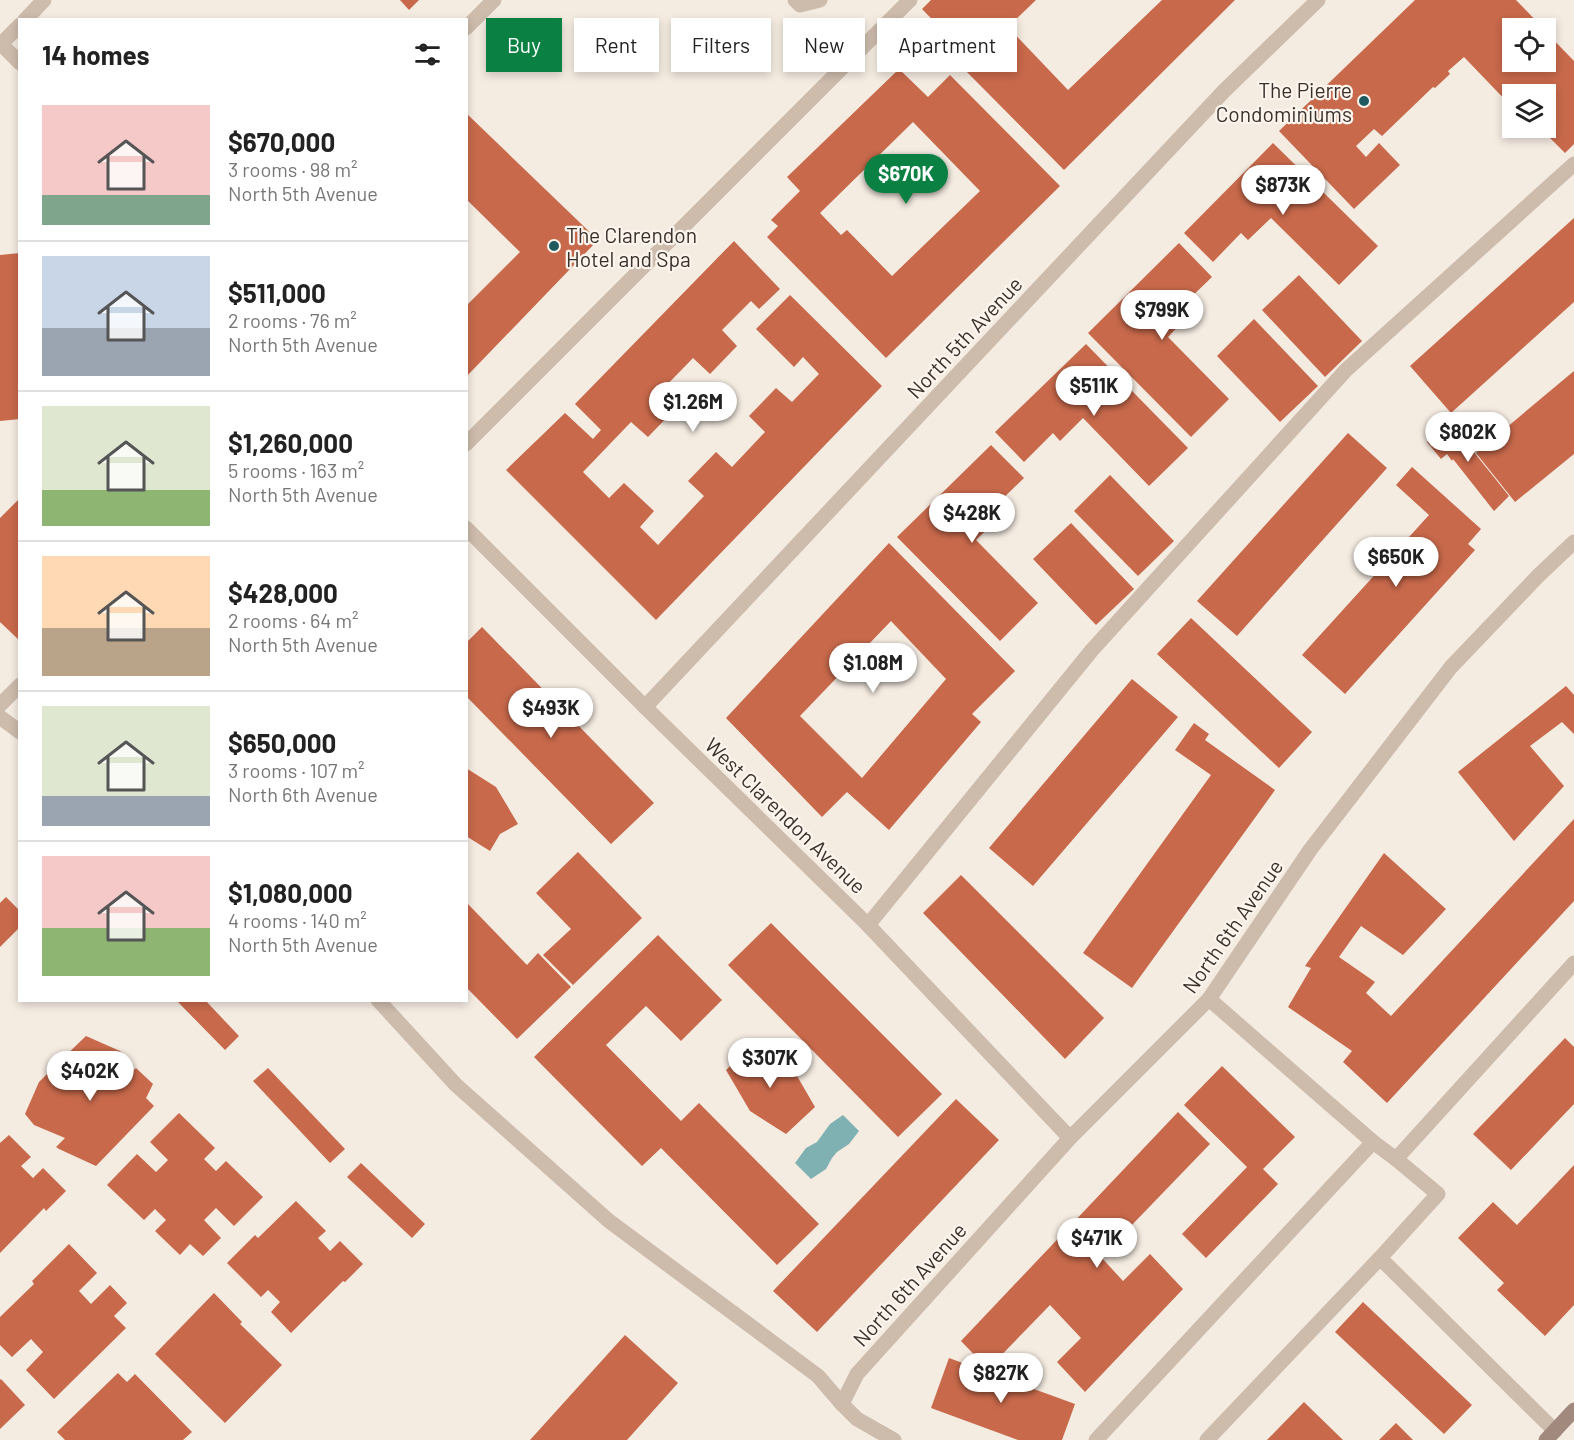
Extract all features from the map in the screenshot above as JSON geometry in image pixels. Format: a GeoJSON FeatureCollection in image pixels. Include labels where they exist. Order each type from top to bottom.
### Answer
{"type":"FeatureCollection","features":[{"type":"Feature","properties":{"kind":"main road"},"geometry":{"type":"LineString","coordinates":[[1551,1435],[1574,1410]]}},
{"type":"Feature","properties":{"kind":"street"},"geometry":{"type":"LineString","coordinates":[[27,18],[44,0]]}},
{"type":"Feature","properties":{"kind":"street"},"geometry":{"type":"LineString","coordinates":[[468,26],[494,0]]}},
{"type":"Feature","properties":{"kind":"street"},"geometry":{"type":"LineString","coordinates":[[795,0],[800,5],[820,0]]}},
{"type":"Feature","properties":{"kind":"street"},"geometry":{"type":"LineString","coordinates":[[468,442],[910,0]]}},
{"type":"Feature","properties":{"kind":"street","name":"North 5th Avenue"},"geometry":{"type":"LineString","coordinates":[[645,707],[1224,92],[1318,0]]}},
{"type":"Feature","properties":{"kind":"street"},"geometry":{"type":"LineString","coordinates":[[18,27],[0,44],[18,61]]}},
{"type":"Feature","properties":{"kind":"street"},"geometry":{"type":"LineString","coordinates":[[868,925],[1092,650],[1346,370],[1574,164]]}},
{"type":"Feature","properties":{"kind":"street","name":"West Clarendon Avenue"},"geometry":{"type":"LineString","coordinates":[[468,530],[868,925],[1070,1138]]}},
{"type":"Feature","properties":{"kind":"street","name":"North 6th Avenue"},"geometry":{"type":"LineString","coordinates":[[842,1404],[857,1374],[869,1360],[1070,1138],[1209,999],[1310,850],[1451,667],[1538,576],[1574,542]]}},
{"type":"Feature","properties":{"kind":"street"},"geometry":{"type":"LineString","coordinates":[[0,705],[18,688]]}},
{"type":"Feature","properties":{"kind":"street"},"geometry":{"type":"LineString","coordinates":[[0,717],[18,730]]}},
{"type":"Feature","properties":{"kind":"street"},"geometry":{"type":"LineString","coordinates":[[1396,1159],[1574,963]]}},
{"type":"Feature","properties":{"kind":"street"},"geometry":{"type":"LineString","coordinates":[[1207,1440],[1438,1194],[1373,1142],[1209,999]]}},
{"type":"Feature","properties":{"kind":"street"},"geometry":{"type":"LineString","coordinates":[[380,1002],[456,1085],[609,1221],[818,1376],[857,1419],[894,1440]]}},
{"type":"Feature","properties":{"kind":"street"},"geometry":{"type":"LineString","coordinates":[[1096,1440],[1373,1142]]}},
{"type":"Feature","properties":{"kind":"street"},"geometry":{"type":"LineString","coordinates":[[1380,1258],[1551,1435]]}},
{"type":"Feature","properties":{"kind":"water"},"geometry":{"type":"Polygon","coordinates":[[[843,1115],[859,1131],[849,1144],[837,1152],[826,1169],[811,1179],[795,1163],[806,1148],[817,1142],[830,1124],[843,1115]]]}},
{"type":"Feature","properties":{"kind":"building"},"geometry":{"type":"Polygon","coordinates":[[[400,0],[419,0],[409,10],[400,0]]]}},
{"type":"Feature","properties":{"kind":"building"},"geometry":{"type":"Polygon","coordinates":[[[931,0],[1036,0],[1017,18],[931,18],[922,9],[931,0]]]}},
{"type":"Feature","properties":{"kind":"building"},"geometry":{"type":"Polygon","coordinates":[[[1162,0],[1235,0],[1064,170],[967,72],[1017,72],[1017,36],[1068,90],[1162,0]]]}},
{"type":"Feature","properties":{"kind":"building","name":"The Pierre Condominiums"},"geometry":{"type":"Polygon","coordinates":[[[1415,0],[1516,0],[1533,18],[1502,18],[1502,72],[1556,72],[1556,42],[1574,61],[1574,144],[1565,153],[1550,138],[1556,138],[1556,84],[1502,84],[1502,97],[1464,57],[1448,71],[1450,74],[1435,88],[1433,87],[1382,136],[1374,129],[1356,146],[1366,157],[1379,143],[1400,165],[1354,209],[1279,131],[1415,0]]]}},
{"type":"Feature","properties":{"kind":"building"},"geometry":{"type":"Polygon","coordinates":[[[896,72],[902,72],[928,97],[950,75],[1060,186],[886,358],[767,237],[778,226],[771,220],[800,191],[787,177],[896,72]],[[913,122],[820,213],[841,235],[847,230],[892,276],[980,191],[913,122]]]}},
{"type":"Feature","properties":{"kind":"building","name":"The Clarendon Hotel and Spa"},"geometry":{"type":"Polygon","coordinates":[[[468,115],[598,240],[468,375],[468,304],[520,252],[468,201],[468,115]]]}},
{"type":"Feature","properties":{"kind":"building"},"geometry":{"type":"Polygon","coordinates":[[[1273,143],[1378,246],[1339,285],[1271,218],[1248,240],[1241,233],[1213,262],[1184,233],[1273,143]]]}},
{"type":"Feature","properties":{"kind":"building"},"geometry":{"type":"Polygon","coordinates":[[[1574,218],[1574,302],[1451,413],[1410,366],[1574,218]]]}},
{"type":"Feature","properties":{"kind":"building"},"geometry":{"type":"Polygon","coordinates":[[[734,241],[780,289],[759,309],[751,301],[722,330],[737,346],[710,374],[693,358],[660,392],[677,407],[648,437],[631,422],[583,472],[609,498],[624,483],[654,511],[640,527],[658,545],[704,496],[688,481],[716,452],[732,467],[765,432],[749,416],[776,388],[792,402],[819,374],[803,357],[794,367],[756,329],[790,295],[882,386],[656,620],[506,470],[565,413],[593,439],[601,430],[575,404],[734,241]]]}},
{"type":"Feature","properties":{"kind":"building"},"geometry":{"type":"Polygon","coordinates":[[[1179,243],[1212,277],[1183,305],[1191,313],[1168,337],[1229,399],[1191,437],[1088,333],[1179,243]]]}},
{"type":"Feature","properties":{"kind":"building"},"geometry":{"type":"Polygon","coordinates":[[[18,253],[18,419],[0,421],[0,255],[18,253]]]}},
{"type":"Feature","properties":{"kind":"building"},"geometry":{"type":"Polygon","coordinates":[[[1299,275],[1362,341],[1325,377],[1262,310],[1299,275]]]}},
{"type":"Feature","properties":{"kind":"building"},"geometry":{"type":"Polygon","coordinates":[[[1254,319],[1318,386],[1280,422],[1217,356],[1254,319]]]}},
{"type":"Feature","properties":{"kind":"building"},"geometry":{"type":"Polygon","coordinates":[[[1086,344],[1188,448],[1149,486],[1083,418],[1060,441],[1053,433],[1024,462],[995,432],[1086,344]]]}},
{"type":"Feature","properties":{"kind":"building"},"geometry":{"type":"Polygon","coordinates":[[[1574,371],[1574,454],[1515,502],[1476,453],[1574,371]]]}},
{"type":"Feature","properties":{"kind":"building"},"geometry":{"type":"Polygon","coordinates":[[[1453,421],[1472,443],[1469,446],[1509,496],[1494,511],[1453,459],[1452,461],[1447,454],[1441,459],[1427,442],[1453,421]]]}},
{"type":"Feature","properties":{"kind":"building"},"geometry":{"type":"Polygon","coordinates":[[[1348,433],[1387,468],[1237,636],[1197,601],[1348,433]]]}},
{"type":"Feature","properties":{"kind":"building"},"geometry":{"type":"Polygon","coordinates":[[[991,445],[1024,478],[995,506],[1003,514],[976,540],[1038,603],[1000,641],[897,537],[991,445]]]}},
{"type":"Feature","properties":{"kind":"building"},"geometry":{"type":"Polygon","coordinates":[[[1412,467],[1481,529],[1468,544],[1475,550],[1345,694],[1302,655],[1429,515],[1396,485],[1412,467]]]}},
{"type":"Feature","properties":{"kind":"building"},"geometry":{"type":"Polygon","coordinates":[[[1110,475],[1174,541],[1138,576],[1074,511],[1110,475]]]}},
{"type":"Feature","properties":{"kind":"building"},"geometry":{"type":"Polygon","coordinates":[[[18,500],[18,639],[0,622],[0,518],[18,500]]]}},
{"type":"Feature","properties":{"kind":"building"},"geometry":{"type":"Polygon","coordinates":[[[1071,523],[1134,589],[1096,625],[1033,559],[1071,523]]]}},
{"type":"Feature","properties":{"kind":"building"},"geometry":{"type":"Polygon","coordinates":[[[889,543],[1015,671],[972,714],[981,722],[889,830],[847,792],[822,817],[726,718],[889,543]],[[891,621],[800,716],[862,778],[946,679],[891,621]]]}},
{"type":"Feature","properties":{"kind":"building"},"geometry":{"type":"Polygon","coordinates":[[[1191,618],[1312,732],[1279,768],[1157,654],[1191,618]]]}},
{"type":"Feature","properties":{"kind":"building"},"geometry":{"type":"Polygon","coordinates":[[[482,627],[654,803],[611,844],[468,698],[468,641],[482,627]]]}},
{"type":"Feature","properties":{"kind":"building"},"geometry":{"type":"Polygon","coordinates":[[[1132,679],[1178,717],[1033,886],[989,848],[1132,679]]]}},
{"type":"Feature","properties":{"kind":"building"},"geometry":{"type":"Polygon","coordinates":[[[1566,686],[1574,695],[1574,734],[1562,722],[1530,746],[1564,786],[1514,841],[1458,772],[1566,686]]]}},
{"type":"Feature","properties":{"kind":"building"},"geometry":{"type":"Polygon","coordinates":[[[1194,723],[1209,734],[1205,740],[1275,790],[1132,988],[1083,953],[1211,775],[1175,750],[1194,723]]]}},
{"type":"Feature","properties":{"kind":"building"},"geometry":{"type":"Polygon","coordinates":[[[468,769],[496,787],[518,824],[500,834],[490,851],[468,837],[468,769]]]}},
{"type":"Feature","properties":{"kind":"building"},"geometry":{"type":"Polygon","coordinates":[[[1574,819],[1574,901],[1387,1103],[1343,1062],[1352,1051],[1288,1007],[1311,968],[1305,966],[1384,853],[1446,909],[1403,955],[1361,926],[1339,957],[1375,982],[1366,993],[1391,1016],[1574,819]]]}},
{"type":"Feature","properties":{"kind":"building"},"geometry":{"type":"Polygon","coordinates":[[[578,852],[642,918],[573,985],[543,955],[571,929],[536,893],[578,852]]]}},
{"type":"Feature","properties":{"kind":"building"},"geometry":{"type":"Polygon","coordinates":[[[961,875],[1104,1018],[1065,1059],[923,913],[961,875]]]}},
{"type":"Feature","properties":{"kind":"building"},"geometry":{"type":"Polygon","coordinates":[[[6,897],[18,909],[18,929],[0,947],[0,903],[6,897]]]}},
{"type":"Feature","properties":{"kind":"building"},"geometry":{"type":"Polygon","coordinates":[[[468,904],[527,965],[538,953],[571,987],[517,1039],[468,989],[468,904]]]}},
{"type":"Feature","properties":{"kind":"building"},"geometry":{"type":"Polygon","coordinates":[[[771,923],[942,1094],[898,1137],[728,965],[771,923]]]}},
{"type":"Feature","properties":{"kind":"building"},"geometry":{"type":"Polygon","coordinates":[[[658,935],[722,1000],[681,1041],[646,1006],[606,1045],[681,1121],[699,1103],[819,1224],[777,1265],[661,1148],[642,1166],[534,1057],[658,935]]]}},
{"type":"Feature","properties":{"kind":"building"},"geometry":{"type":"Polygon","coordinates":[[[178,1002],[207,1002],[239,1036],[225,1050],[178,1002]]]}},
{"type":"Feature","properties":{"kind":"building"},"geometry":{"type":"Polygon","coordinates":[[[86,1036],[124,1055],[108,1071],[120,1083],[136,1068],[153,1084],[146,1098],[154,1106],[96,1166],[56,1147],[65,1138],[34,1125],[25,1114],[39,1082],[49,1072],[60,1083],[72,1071],[61,1060],[86,1036]]]}},
{"type":"Feature","properties":{"kind":"building"},"geometry":{"type":"Polygon","coordinates":[[[1565,1038],[1574,1047],[1574,1104],[1511,1170],[1473,1134],[1565,1038]]]}},
{"type":"Feature","properties":{"kind":"building"},"geometry":{"type":"Polygon","coordinates":[[[754,1043],[793,1069],[815,1107],[786,1134],[750,1111],[726,1070],[754,1043]]]}},
{"type":"Feature","properties":{"kind":"building"},"geometry":{"type":"Polygon","coordinates":[[[1222,1066],[1295,1137],[1263,1169],[1278,1184],[1206,1258],[1182,1234],[1247,1167],[1184,1105],[1222,1066]]]}},
{"type":"Feature","properties":{"kind":"building"},"geometry":{"type":"Polygon","coordinates":[[[268,1068],[345,1149],[330,1163],[253,1081],[268,1068]]]}},
{"type":"Feature","properties":{"kind":"building"},"geometry":{"type":"Polygon","coordinates":[[[956,1099],[999,1140],[817,1332],[773,1291],[956,1099]]]}},
{"type":"Feature","properties":{"kind":"building"},"geometry":{"type":"Polygon","coordinates":[[[1178,1112],[1210,1144],[1101,1257],[1123,1281],[1150,1254],[1183,1289],[1085,1392],[1057,1362],[1081,1338],[1050,1305],[988,1369],[961,1341],[1178,1112]]]}},
{"type":"Feature","properties":{"kind":"building"},"geometry":{"type":"Polygon","coordinates":[[[179,1113],[215,1148],[204,1159],[216,1171],[226,1161],[263,1197],[234,1226],[216,1208],[204,1220],[221,1238],[203,1256],[190,1244],[180,1255],[155,1231],[166,1220],[155,1209],[144,1220],[107,1185],[137,1154],[156,1172],[168,1160],[150,1142],[179,1113]]]}},
{"type":"Feature","properties":{"kind":"building"},"geometry":{"type":"Polygon","coordinates":[[[9,1135],[31,1157],[21,1166],[33,1178],[43,1168],[66,1191],[46,1211],[44,1208],[0,1253],[0,1143],[9,1135]]]}},
{"type":"Feature","properties":{"kind":"building"},"geometry":{"type":"Polygon","coordinates":[[[361,1163],[425,1224],[412,1238],[347,1177],[361,1163]]]}},
{"type":"Feature","properties":{"kind":"building"},"geometry":{"type":"Polygon","coordinates":[[[1574,1165],[1574,1305],[1545,1336],[1497,1290],[1504,1283],[1458,1238],[1493,1202],[1517,1225],[1574,1165]]]}},
{"type":"Feature","properties":{"kind":"building"},"geometry":{"type":"Polygon","coordinates":[[[296,1201],[326,1231],[318,1238],[330,1251],[340,1241],[363,1264],[291,1333],[271,1312],[280,1302],[268,1290],[261,1297],[227,1263],[255,1235],[258,1238],[296,1201]]]}},
{"type":"Feature","properties":{"kind":"building"},"geometry":{"type":"Polygon","coordinates":[[[69,1244],[97,1273],[79,1291],[91,1304],[110,1285],[127,1303],[114,1316],[126,1328],[54,1399],[26,1370],[43,1352],[31,1339],[12,1357],[0,1345],[0,1317],[34,1284],[32,1281],[69,1244]]]}},
{"type":"Feature","properties":{"kind":"building"},"geometry":{"type":"Polygon","coordinates":[[[214,1293],[242,1322],[240,1324],[282,1365],[225,1423],[155,1354],[214,1293]]]}},
{"type":"Feature","properties":{"kind":"building"},"geometry":{"type":"Polygon","coordinates":[[[1363,1302],[1472,1405],[1444,1434],[1335,1332],[1363,1302]]]}},
{"type":"Feature","properties":{"kind":"building"},"geometry":{"type":"Polygon","coordinates":[[[625,1335],[678,1383],[627,1440],[530,1440],[625,1335]]]}},
{"type":"Feature","properties":{"kind":"building"},"geometry":{"type":"Polygon","coordinates":[[[949,1358],[1075,1404],[1062,1440],[1018,1440],[931,1408],[949,1358]]]}},
{"type":"Feature","properties":{"kind":"building"},"geometry":{"type":"Polygon","coordinates":[[[118,1373],[127,1382],[135,1374],[192,1432],[183,1440],[65,1440],[57,1432],[118,1373]]]}},
{"type":"Feature","properties":{"kind":"building"},"geometry":{"type":"Polygon","coordinates":[[[0,1380],[25,1405],[0,1429],[0,1380]]]}},
{"type":"Feature","properties":{"kind":"building"},"geometry":{"type":"Polygon","coordinates":[[[1304,1402],[1343,1440],[1267,1440],[1304,1402]]]}},
{"type":"Feature","properties":{"kind":"building"},"geometry":{"type":"Polygon","coordinates":[[[1396,1423],[1413,1440],[1379,1440],[1396,1423]]]}},
{"type":"Feature","properties":{"kind":"place","name":"The Pierre Condominiums"},"geometry":{"type":"Point","coordinates":[1364,101]}},
{"type":"Feature","properties":{"kind":"place","name":"The Clarendon Hotel and Spa"},"geometry":{"type":"Point","coordinates":[554,246]}}]}
